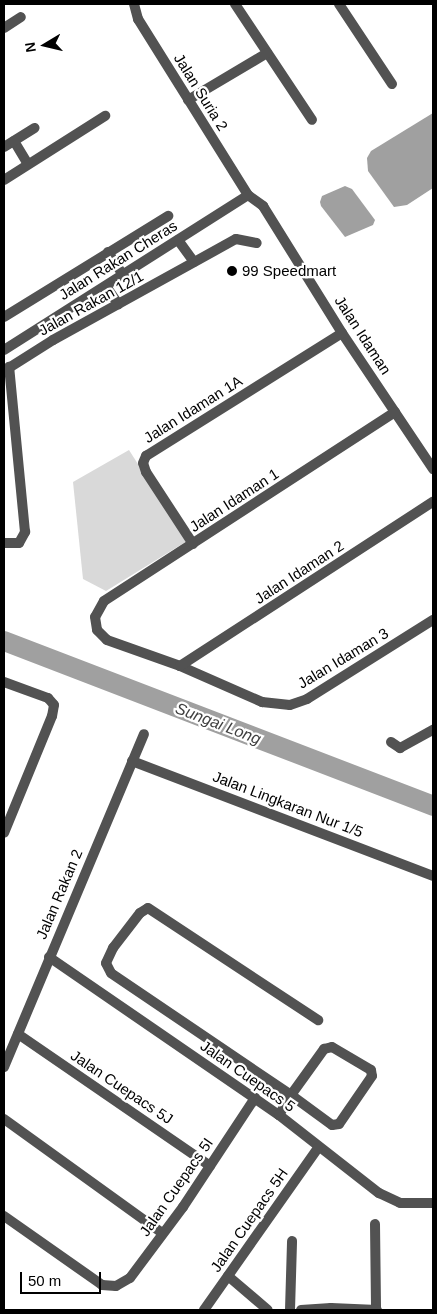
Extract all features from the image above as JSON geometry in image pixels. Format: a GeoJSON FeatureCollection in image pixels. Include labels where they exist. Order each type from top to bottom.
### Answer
{"type":"FeatureCollection","features":[{"type":"Feature","properties":{"kind":"street","name":"Jalan Suria 2"},"geometry":{"type":"LineString","coordinates":[[134,4],[138,18],[248,195]]}},
{"type":"Feature","properties":{"kind":"street"},"geometry":{"type":"LineString","coordinates":[[236,4],[312,120]]}},
{"type":"Feature","properties":{"kind":"street"},"geometry":{"type":"LineString","coordinates":[[339,4],[392,84]]}},
{"type":"Feature","properties":{"kind":"street"},"geometry":{"type":"LineString","coordinates":[[4,28],[21,17]]}},
{"type":"Feature","properties":{"kind":"street"},"geometry":{"type":"LineString","coordinates":[[188,100],[267,52]]}},
{"type":"Feature","properties":{"kind":"street"},"geometry":{"type":"LineString","coordinates":[[4,180],[105,116]]}},
{"type":"Feature","properties":{"kind":"street"},"geometry":{"type":"LineString","coordinates":[[4,147],[34,128]]}},
{"type":"Feature","properties":{"kind":"street"},"geometry":{"type":"LineString","coordinates":[[14,141],[28,164]]}},
{"type":"Feature","properties":{"kind":"street","name":"Jalan Rakan Cheras"},"geometry":{"type":"LineString","coordinates":[[4,350],[248,195]]}},
{"type":"Feature","properties":{"kind":"street","name":"Jalan Idaman"},"geometry":{"type":"LineString","coordinates":[[248,195],[263,206],[342,332],[433,469]]}},
{"type":"Feature","properties":{"kind":"street"},"geometry":{"type":"LineString","coordinates":[[4,317],[168,216]]}},
{"type":"Feature","properties":{"kind":"street","name":"Jalan Rakan 12/1"},"geometry":{"type":"LineString","coordinates":[[6,369],[52,340],[236,239],[257,243]]}},
{"type":"Feature","properties":{"kind":"street"},"geometry":{"type":"LineString","coordinates":[[178,240],[194,262]]}},
{"type":"Feature","properties":{"kind":"street"},"geometry":{"type":"LineString","coordinates":[[108,252],[123,275]]}},
{"type":"Feature","properties":{"kind":"street"},"geometry":{"type":"LineString","coordinates":[[106,286],[118,304]]}},
{"type":"Feature","properties":{"kind":"street","name":"Jalan Idaman 1A"},"geometry":{"type":"LineString","coordinates":[[193,544],[146,472],[143,463],[146,456],[342,332]]}},
{"type":"Feature","properties":{"kind":"street"},"geometry":{"type":"LineString","coordinates":[[4,543],[19,543],[25,532],[6,369]]}},
{"type":"Feature","properties":{"kind":"street","name":"Jalan Idaman 1"},"geometry":{"type":"LineString","coordinates":[[95,617],[104,601],[395,412]]}},
{"type":"Feature","properties":{"kind":"street","name":"Jalan Idaman 2"},"geometry":{"type":"LineString","coordinates":[[180,666],[433,502]]}},
{"type":"Feature","properties":{"kind":"street","name":"Jalan Idaman 3"},"geometry":{"type":"LineString","coordinates":[[95,617],[97,630],[107,640],[180,666],[262,702],[290,705],[307,699],[433,620]]}},
{"type":"Feature","properties":{"kind":"street"},"geometry":{"type":"LineString","coordinates":[[4,682],[48,698],[54,705],[52,716],[4,833]]}},
{"type":"Feature","properties":{"kind":"street"},"geometry":{"type":"LineString","coordinates":[[391,742],[400,748],[433,730]]}},
{"type":"Feature","properties":{"kind":"street","name":"Jalan Rakan 2"},"geometry":{"type":"LineString","coordinates":[[4,1067],[48,957],[144,734]]}},
{"type":"Feature","properties":{"kind":"street","name":"Jalan Lingkaran Nur 1/5"},"geometry":{"type":"LineString","coordinates":[[132,761],[433,876]]}},
{"type":"Feature","properties":{"kind":"street"},"geometry":{"type":"LineString","coordinates":[[278,1115],[291,1096],[324,1049],[332,1046],[371,1070],[372,1076],[339,1124],[332,1125],[291,1096],[111,973],[106,963],[113,948],[140,913],[148,908],[318,1020]]}},
{"type":"Feature","properties":{"kind":"street","name":"Jalan Cuepacs 5"},"geometry":{"type":"LineString","coordinates":[[48,957],[255,1098],[379,1193],[400,1203],[433,1203]]}},
{"type":"Feature","properties":{"kind":"street","name":"Jalan Cuepacs 5J"},"geometry":{"type":"LineString","coordinates":[[18,1034],[210,1166]]}},
{"type":"Feature","properties":{"kind":"street","name":"Jalan Cuepacs 5I"},"geometry":{"type":"LineString","coordinates":[[4,1216],[102,1284],[116,1286],[130,1278],[162,1233],[183,1208],[255,1098]]}},
{"type":"Feature","properties":{"kind":"street"},"geometry":{"type":"LineString","coordinates":[[4,1119],[162,1233]]}},
{"type":"Feature","properties":{"kind":"street","name":"Jalan Cuepacs 5H"},"geometry":{"type":"LineString","coordinates":[[204,1310],[318,1148]]}},
{"type":"Feature","properties":{"kind":"street"},"geometry":{"type":"LineString","coordinates":[[301,1310],[377,1310],[375,1224]]}},
{"type":"Feature","properties":{"kind":"street"},"geometry":{"type":"LineString","coordinates":[[290,1310],[292,1241]]}},
{"type":"Feature","properties":{"kind":"street"},"geometry":{"type":"LineString","coordinates":[[228,1276],[268,1310]]}},
{"type":"Feature","properties":{"kind":"shaded area"},"geometry":{"type":"Polygon","coordinates":[[[433,113],[433,188],[407,205],[394,207],[368,171],[367,158],[371,151],[433,113]]]}},
{"type":"Feature","properties":{"kind":"shaded area"},"geometry":{"type":"Polygon","coordinates":[[[345,186],[352,189],[375,220],[373,225],[345,237],[321,206],[320,202],[322,196],[345,186]]]}},
{"type":"Feature","properties":{"kind":"shaded area"},"geometry":{"type":"Polygon","coordinates":[[[129,450],[187,541],[106,591],[83,579],[73,482],[129,450]]]}},
{"type":"Feature","properties":{"kind":"waterway","name":"Sungai Long"},"geometry":{"type":"LineString","coordinates":[[4,641],[433,806]]}},
{"type":"Feature","properties":{"kind":"place","name":"99 Speedmart"},"geometry":{"type":"Point","coordinates":[232,271]}}]}
